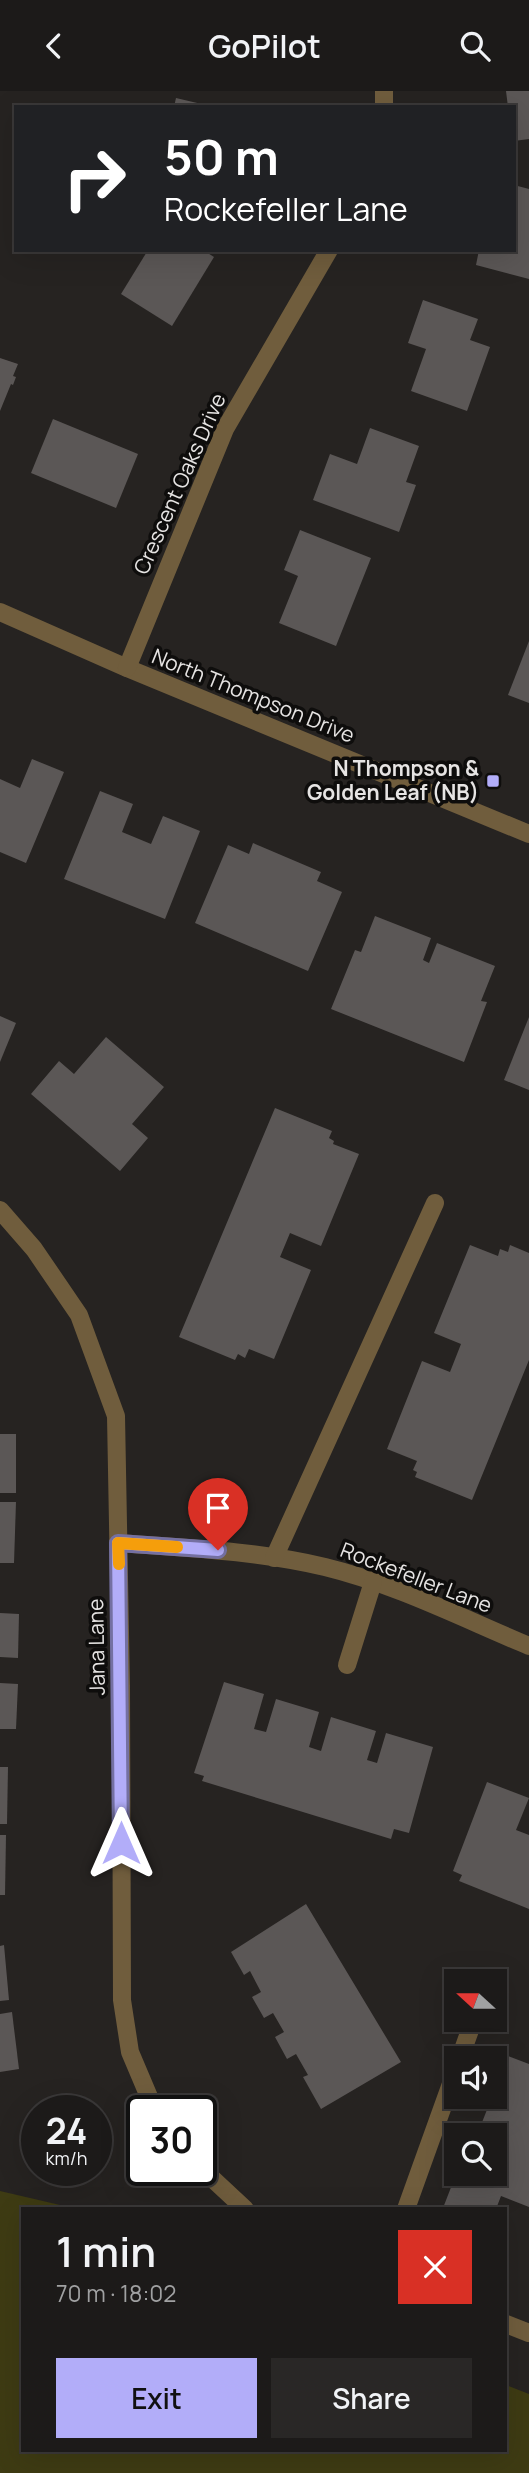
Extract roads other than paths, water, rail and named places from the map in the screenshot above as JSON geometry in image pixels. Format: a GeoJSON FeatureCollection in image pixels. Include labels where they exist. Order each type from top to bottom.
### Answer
{"type":"FeatureCollection","features":[{"type":"Feature","properties":{"kind":"street","name":"Crescent Oaks Drive"},"geometry":{"type":"LineString","coordinates":[[127,668],[225,429],[328,252]]}},
{"type":"Feature","properties":{"kind":"street","name":"North Thompson Drive"},"geometry":{"type":"LineString","coordinates":[[0,612],[127,668],[529,834]]}},
{"type":"Feature","properties":{"kind":"street"},"geometry":{"type":"LineString","coordinates":[[274,1558],[435,1203]]}},
{"type":"Feature","properties":{"kind":"street","name":"Jana Lane"},"geometry":{"type":"LineString","coordinates":[[0,1210],[34,1249],[79,1315],[116,1416],[122,2000],[130,2052],[148,2095]]}},
{"type":"Feature","properties":{"kind":"street","name":"Rockefeller Lane"},"geometry":{"type":"LineString","coordinates":[[118,1543],[218,1550],[324,1567],[373,1582],[529,1646]]}},
{"type":"Feature","properties":{"kind":"street"},"geometry":{"type":"LineString","coordinates":[[347,1665],[373,1582]]}},
{"type":"Feature","properties":{"kind":"street"},"geometry":{"type":"LineString","coordinates":[[407,2207],[444,2103]]}},
{"type":"Feature","properties":{"kind":"street"},"geometry":{"type":"LineString","coordinates":[[217,2183],[243,2207]]}},
{"type":"Feature","properties":{"kind":"street"},"geometry":{"type":"LineString","coordinates":[[507,2324],[529,2333]]}},
{"type":"Feature","properties":{"kind":"place","name":"N Thompson & Golden Leaf (NB)"},"geometry":{"type":"Point","coordinates":[493,781]}}]}
